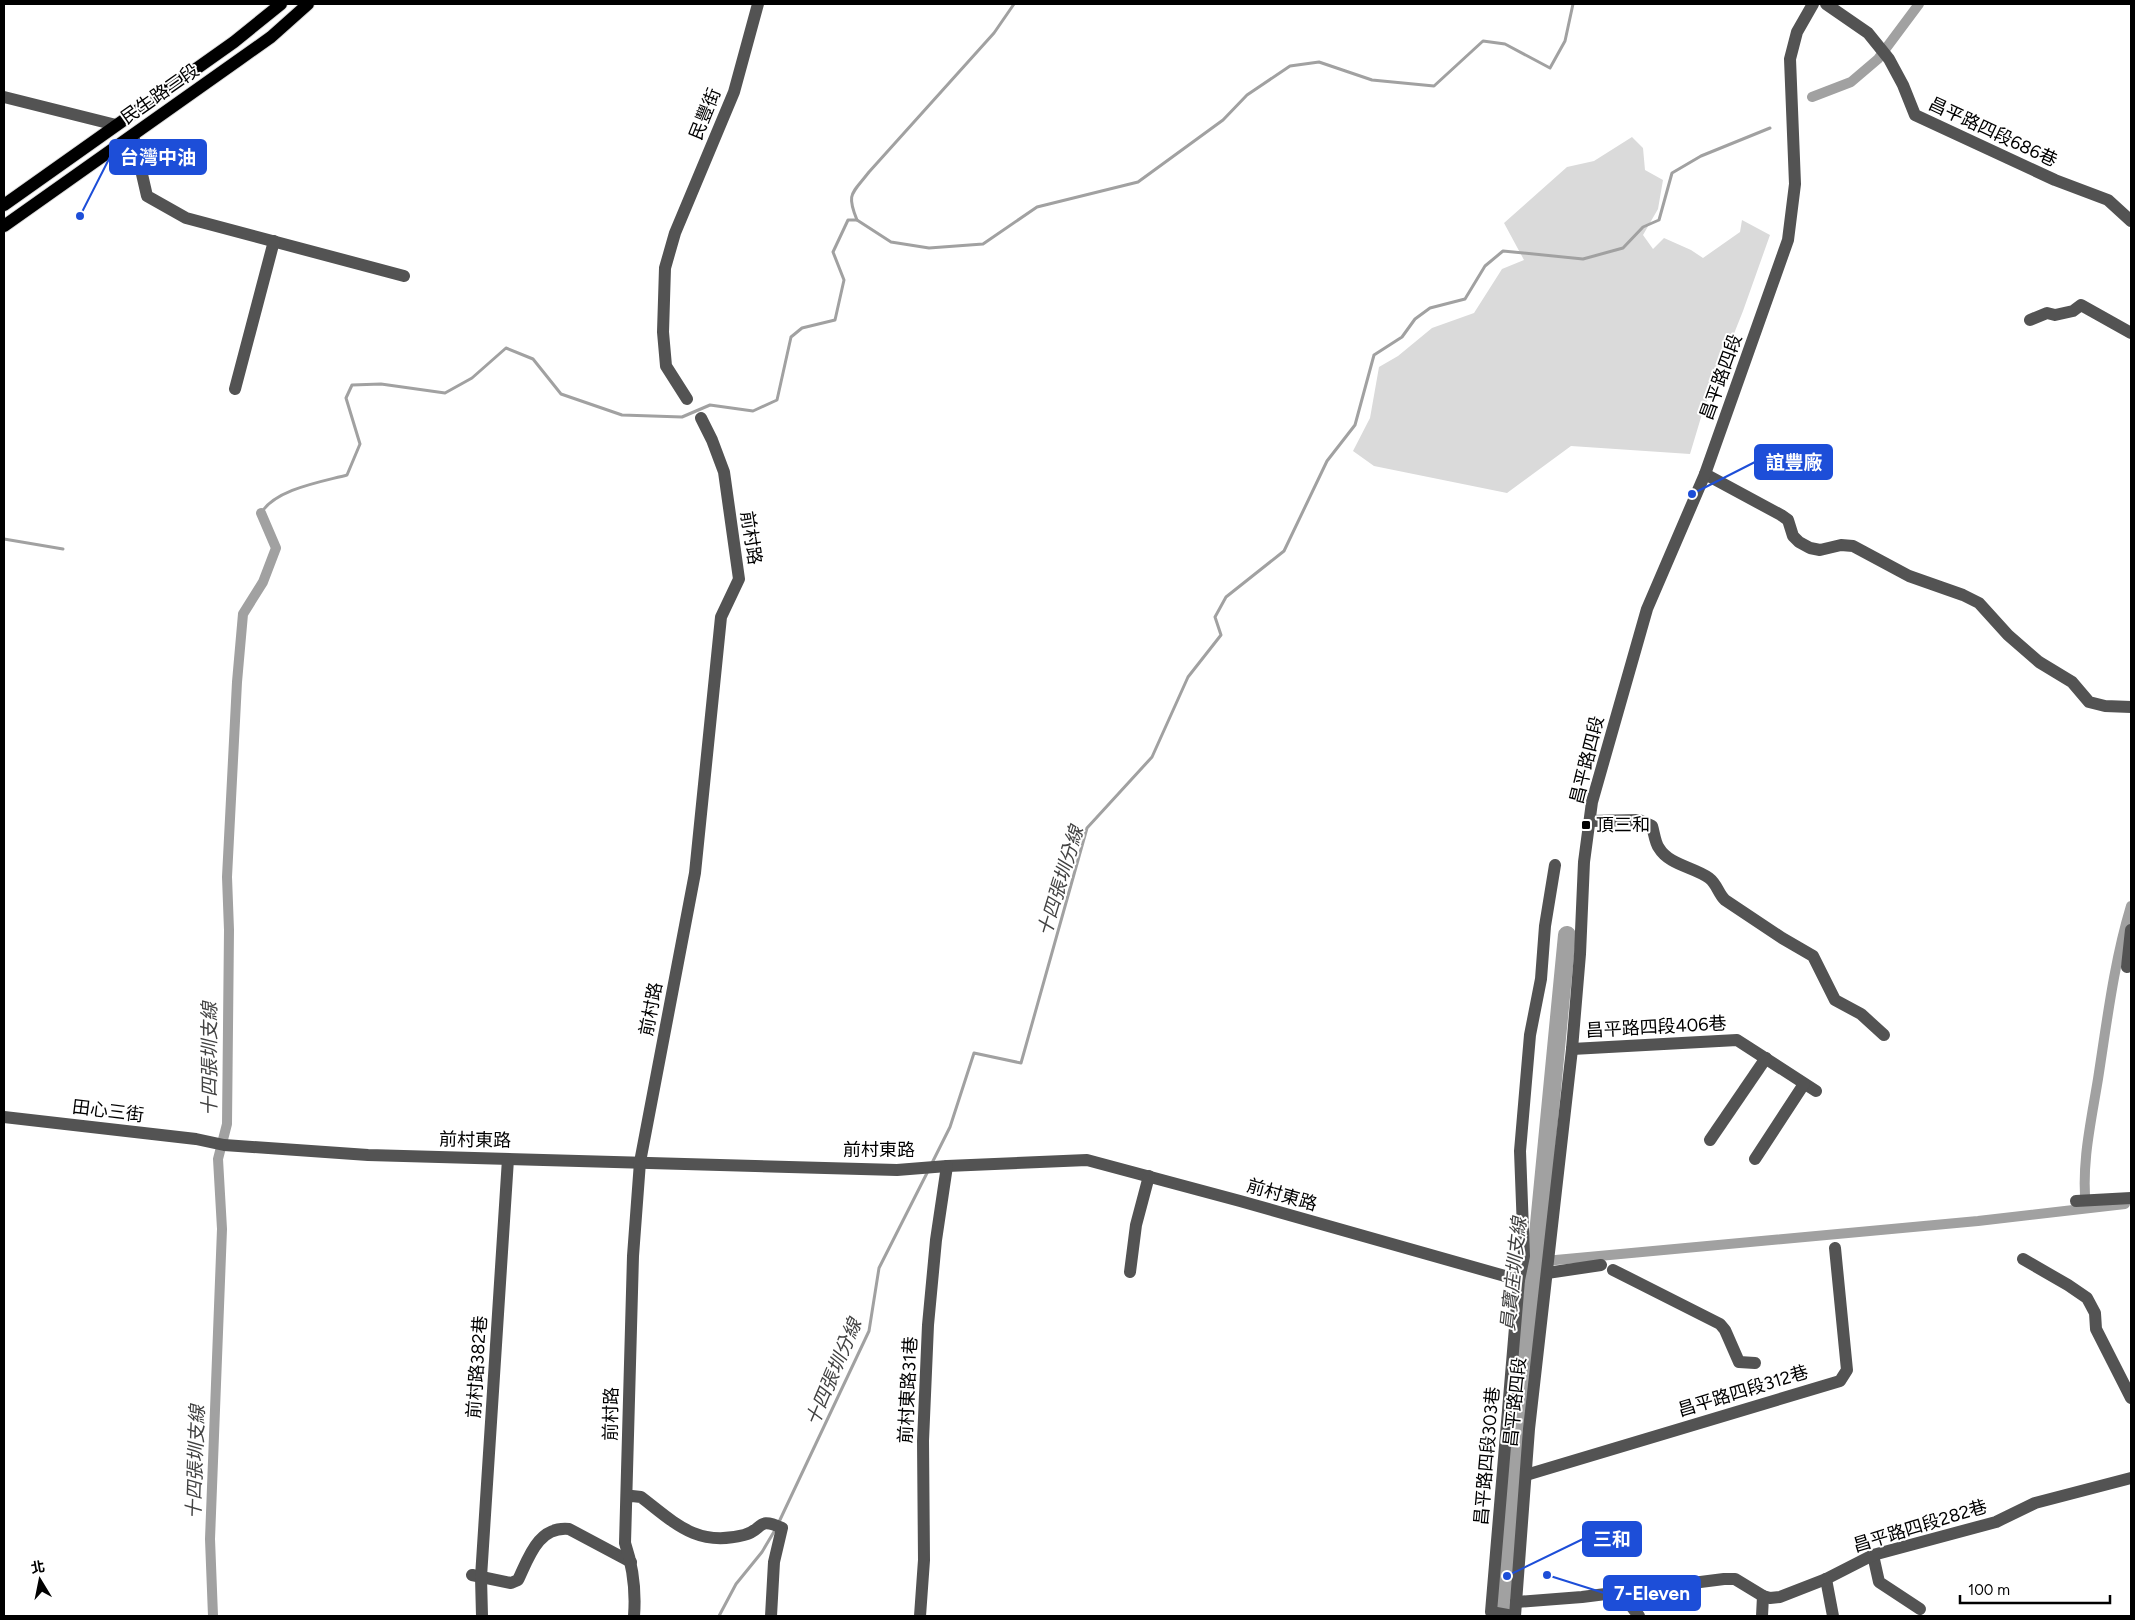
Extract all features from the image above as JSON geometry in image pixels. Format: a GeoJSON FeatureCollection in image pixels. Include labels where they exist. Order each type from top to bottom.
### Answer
{"type":"FeatureCollection","features":[{"type":"Feature","properties":{"kind":"main road","name":"民生路三段"},"geometry":{"type":"LineString","coordinates":[[4,205],[234,42],[281,4]]}},
{"type":"Feature","properties":{"kind":"main road","name":"民生路三段"},"geometry":{"type":"LineString","coordinates":[[4,226],[271,36],[308,4]]}},
{"type":"Feature","properties":{"kind":"street","name":"民豐街"},"geometry":{"type":"LineString","coordinates":[[687,399],[666,366],[663,332],[665,268],[675,233],[734,92],[758,4]]}},
{"type":"Feature","properties":{"kind":"street","name":"昌平路四段"},"geometry":{"type":"LineString","coordinates":[[1514,1616],[1529,1430],[1572,1049],[1580,954],[1584,862],[1592,802],[1647,609],[1705,474],[1788,240],[1795,184],[1790,59],[1797,32],[1813,4]]}},
{"type":"Feature","properties":{"kind":"street","name":"昌平路四段686巷"},"geometry":{"type":"LineString","coordinates":[[1826,4],[1868,33],[1888,59],[1903,85],[1915,115],[2055,180],[2108,200],[2131,221]]}},
{"type":"Feature","properties":{"kind":"street"},"geometry":{"type":"LineString","coordinates":[[4,97],[80,115],[116,126]]}},
{"type":"Feature","properties":{"kind":"street"},"geometry":{"type":"LineString","coordinates":[[133,135],[148,196],[186,218],[404,276]]}},
{"type":"Feature","properties":{"kind":"street"},"geometry":{"type":"LineString","coordinates":[[235,389],[274,241]]}},
{"type":"Feature","properties":{"kind":"street"},"geometry":{"type":"LineString","coordinates":[[2030,320],[2047,313],[2055,315],[2073,310],[2082,305],[2131,333]]}},
{"type":"Feature","properties":{"kind":"street","name":"前村路"},"geometry":{"type":"LineString","coordinates":[[634,1616],[635,1602],[631,1562],[626,1543],[633,1256],[640,1162],[695,873],[721,617],[739,579],[724,472],[701,418]]}},
{"type":"Feature","properties":{"kind":"street"},"geometry":{"type":"LineString","coordinates":[[1705,474],[1781,515],[1788,520],[1793,536],[1810,548],[1820,550],[1841,545],[1854,546],[1909,576],[1979,602],[2014,640],[2039,662],[2072,682],[2089,702],[2105,706],[2131,707]]}},
{"type":"Feature","properties":{"kind":"street"},"geometry":{"type":"LineString","coordinates":[[1590,821],[1639,820],[1652,826],[1658,848],[1672,860],[1708,877],[1715,883],[1719,895],[1725,900],[1813,956],[1834,1000],[1861,1014],[1884,1034]]}},
{"type":"Feature","properties":{"kind":"street"},"geometry":{"type":"LineString","coordinates":[[1519,1280],[1524,1256],[1520,1151],[1530,1035],[1541,979],[1545,926],[1555,865]]}},
{"type":"Feature","properties":{"kind":"street"},"geometry":{"type":"LineString","coordinates":[[2127,967],[2131,930]]}},
{"type":"Feature","properties":{"kind":"street","name":"昌平路四段406巷"},"geometry":{"type":"LineString","coordinates":[[1572,1049],[1737,1040],[1816,1091]]}},
{"type":"Feature","properties":{"kind":"street"},"geometry":{"type":"LineString","coordinates":[[1710,1140],[1766,1058]]}},
{"type":"Feature","properties":{"kind":"street"},"geometry":{"type":"LineString","coordinates":[[1755,1159],[1804,1084]]}},
{"type":"Feature","properties":{"kind":"street","name":"田心三街"},"geometry":{"type":"LineString","coordinates":[[4,1117],[196,1139],[224,1145]]}},
{"type":"Feature","properties":{"kind":"street","name":"前村東路"},"geometry":{"type":"LineString","coordinates":[[224,1145],[368,1155],[897,1170],[1087,1160],[1519,1280]]}},
{"type":"Feature","properties":{"kind":"street","name":"前村路382巷"},"geometry":{"type":"LineString","coordinates":[[482,1616],[477,1576],[508,1159]]}},
{"type":"Feature","properties":{"kind":"street","name":"前村東路31巷"},"geometry":{"type":"LineString","coordinates":[[920,1616],[924,1560],[922,1441],[928,1331],[936,1240],[948,1166]]}},
{"type":"Feature","properties":{"kind":"street"},"geometry":{"type":"LineString","coordinates":[[1130,1272],[1136,1225],[1148,1176]]}},
{"type":"Feature","properties":{"kind":"street"},"geometry":{"type":"LineString","coordinates":[[2076,1201],[2131,1198]]}},
{"type":"Feature","properties":{"kind":"street","name":"昌平路四段312巷"},"geometry":{"type":"LineString","coordinates":[[1526,1474],[1840,1381],[1847,1370],[1835,1248]]}},
{"type":"Feature","properties":{"kind":"street"},"geometry":{"type":"LineString","coordinates":[[2023,1258],[2087,1298],[2095,1313],[2096,1329],[2131,1398]]}},
{"type":"Feature","properties":{"kind":"street"},"geometry":{"type":"LineString","coordinates":[[1547,1274],[1607,1268],[1720,1324],[1725,1330],[1739,1362],[1755,1363]]}},
{"type":"Feature","properties":{"kind":"street","name":"昌平路四段303巷"},"geometry":{"type":"LineString","coordinates":[[1514,1616],[1491,1612],[1519,1280]]}},
{"type":"Feature","properties":{"kind":"street","name":"昌平路四段282巷"},"geometry":{"type":"LineString","coordinates":[[1762,1596],[1780,1598],[1826,1579],[1873,1555],[1996,1522],[2035,1503],[2131,1478]]}},
{"type":"Feature","properties":{"kind":"street"},"geometry":{"type":"LineString","coordinates":[[627,1498],[632,1496],[641,1498],[688,1532],[703,1537],[724,1538],[747,1534],[761,1524],[769,1522],[782,1528],[774,1562],[771,1616]]}},
{"type":"Feature","properties":{"kind":"street"},"geometry":{"type":"LineString","coordinates":[[477,1576],[511,1583],[518,1580],[540,1538],[550,1531],[563,1528],[569,1529],[631,1562]]}},
{"type":"Feature","properties":{"kind":"street"},"geometry":{"type":"LineString","coordinates":[[1873,1555],[1879,1582],[1920,1609]]}},
{"type":"Feature","properties":{"kind":"street"},"geometry":{"type":"LineString","coordinates":[[1516,1602],[1621,1593],[1735,1579],[1762,1596],[1762,1616]]}},
{"type":"Feature","properties":{"kind":"street"},"geometry":{"type":"LineString","coordinates":[[1826,1579],[1833,1616]]}},
{"type":"Feature","properties":{"kind":"street"},"geometry":{"type":"LineString","coordinates":[[1621,1593],[1639,1616]]}},
{"type":"Feature","properties":{"kind":"shaded area"},"geometry":{"type":"Polygon","coordinates":[[[1632,137],[1643,148],[1645,170],[1663,180],[1658,209],[1643,235],[1653,249],[1664,238],[1691,250],[1703,258],[1740,232],[1742,220],[1770,235],[1743,311],[1702,414],[1690,454],[1571,446],[1507,493],[1374,466],[1353,451],[1370,418],[1379,367],[1398,356],[1432,328],[1474,313],[1502,269],[1524,260],[1504,223],[1567,167],[1594,161],[1632,137]]]}},
{"type":"Feature","properties":{"kind":"waterway"},"geometry":{"type":"LineString","coordinates":[[857,220],[851,199],[852,194],[869,172],[994,33],[1014,4]]}},
{"type":"Feature","properties":{"kind":"waterway"},"geometry":{"type":"LineString","coordinates":[[261,513],[268,505],[288,492],[347,475],[360,444],[346,398],[352,385],[381,384],[445,393],[472,378],[506,348],[533,359],[561,394],[622,415],[682,417],[710,405],[753,411],[777,400],[791,337],[802,328],[835,320],[844,280],[833,252],[848,220],[857,220],[891,242],[929,248],[983,244],[1037,207],[1138,182],[1223,120],[1247,95],[1290,66],[1319,62],[1372,80],[1434,86],[1483,41],[1505,44],[1550,68],[1565,41],[1573,4]]}},
{"type":"Feature","properties":{"kind":"waterway","name":"員寶庄圳支線"},"geometry":{"type":"LineString","coordinates":[[1812,97],[1851,82],[1878,59],[1919,4]]}},
{"type":"Feature","properties":{"kind":"waterway","name":"十四張圳分線"},"geometry":{"type":"LineString","coordinates":[[932,1163],[950,1127],[974,1053],[1021,1063],[1087,828],[1152,757],[1188,677],[1221,635],[1215,617],[1226,597],[1284,551],[1327,461],[1355,425],[1374,355],[1402,337],[1415,319],[1430,308],[1465,299],[1485,266],[1503,251],[1583,259],[1623,248],[1643,227],[1659,220],[1672,173],[1701,156],[1770,128]]}},
{"type":"Feature","properties":{"kind":"waterway","name":"十四張圳支線"},"geometry":{"type":"LineString","coordinates":[[213,1616],[210,1539],[222,1229],[218,1159],[227,1124],[229,930],[227,877],[237,682],[243,614],[263,582],[276,548],[261,513]]}},
{"type":"Feature","properties":{"kind":"waterway"},"geometry":{"type":"LineString","coordinates":[[4,539],[63,549]]}},
{"type":"Feature","properties":{"kind":"waterway"},"geometry":{"type":"LineString","coordinates":[[2086,1208],[2085,1175],[2090,1127],[2115,970],[2131,906]]}},
{"type":"Feature","properties":{"kind":"waterway","name":"員寶庄圳支線"},"geometry":{"type":"LineString","coordinates":[[1501,1616],[1567,935]]}},
{"type":"Feature","properties":{"kind":"waterway","name":"十四張圳分線"},"geometry":{"type":"LineString","coordinates":[[778,1524],[869,1331],[879,1268],[928,1171]]}},
{"type":"Feature","properties":{"kind":"waterway"},"geometry":{"type":"LineString","coordinates":[[1534,1262],[1978,1221],[2125,1204]]}},
{"type":"Feature","properties":{"kind":"waterway","name":"十四張圳分線"},"geometry":{"type":"LineString","coordinates":[[719,1616],[736,1584],[762,1552],[775,1530]]}},
{"type":"Feature","properties":{"kind":"place","name":"台灣中油"},"geometry":{"type":"Point","coordinates":[80,216]}},
{"type":"Feature","properties":{"kind":"place","name":"誼豐廠"},"geometry":{"type":"Point","coordinates":[1692,494]}},
{"type":"Feature","properties":{"kind":"place","name":"頂三和"},"geometry":{"type":"Point","coordinates":[1586,825]}},
{"type":"Feature","properties":{"kind":"place","name":"7-Eleven"},"geometry":{"type":"Point","coordinates":[1547,1575]}},
{"type":"Feature","properties":{"kind":"place","name":"三和"},"geometry":{"type":"Point","coordinates":[1507,1576]}}]}
